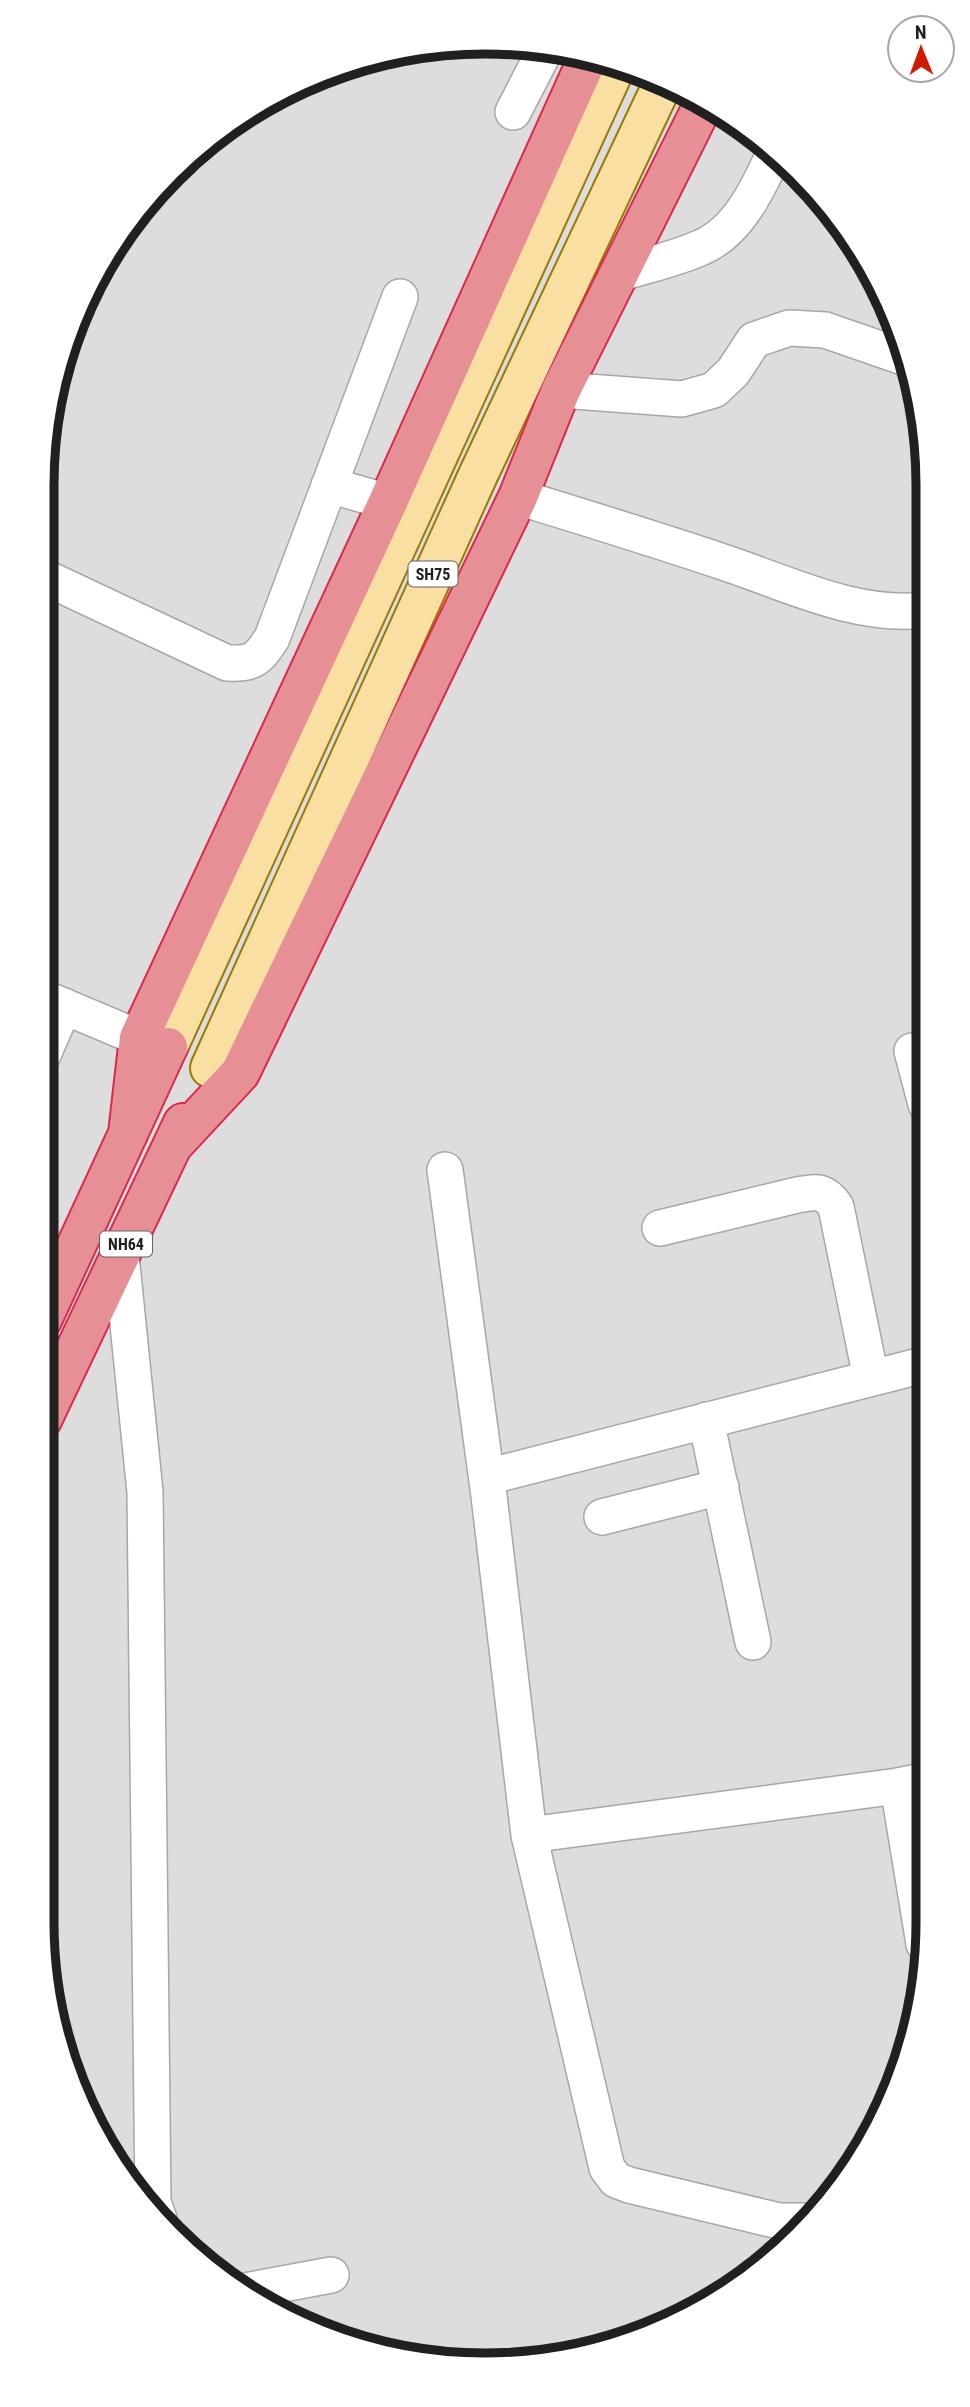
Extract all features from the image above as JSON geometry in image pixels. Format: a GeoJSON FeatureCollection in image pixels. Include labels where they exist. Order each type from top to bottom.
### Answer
{"type":"FeatureCollection","features":[{"type":"Feature","properties":{"kind":"highway"},"geometry":{"type":"LineString","coordinates":[[153,1043],[388,502],[584,66]]}},
{"type":"Feature","properties":{"kind":"highway"},"geometry":{"type":"LineString","coordinates":[[173,1144],[240,1073],[518,497],[561,390],[700,112]]}},
{"type":"Feature","properties":{"kind":"highway","name":"NH64"},"geometry":{"type":"LineString","coordinates":[[54,1294],[128,1134],[153,1043]]}},
{"type":"Feature","properties":{"kind":"highway","name":"NH64"},"geometry":{"type":"LineString","coordinates":[[54,1395],[210,1068]]}},
{"type":"Feature","properties":{"kind":"main road","name":"SH75"},"geometry":{"type":"LineString","coordinates":[[153,1043],[612,74]]}},
{"type":"Feature","properties":{"kind":"main road","name":"SH75"},"geometry":{"type":"LineString","coordinates":[[210,1068],[479,473],[659,91]]}},
{"type":"Feature","properties":{"kind":"street"},"geometry":{"type":"LineString","coordinates":[[513,112],[541,58]]}},
{"type":"Feature","properties":{"kind":"street"},"geometry":{"type":"LineString","coordinates":[[619,274],[704,247],[731,226],[756,192],[770,162]]}},
{"type":"Feature","properties":{"kind":"street"},"geometry":{"type":"LineString","coordinates":[[54,582],[227,663],[245,664],[260,656],[272,638],[400,297]]}},
{"type":"Feature","properties":{"kind":"street"},"geometry":{"type":"LineString","coordinates":[[561,390],[682,400],[714,390],[733,372],[754,340],[789,328],[825,330],[895,354]]}},
{"type":"Feature","properties":{"kind":"street"},"geometry":{"type":"LineString","coordinates":[[329,485],[388,502]]}},
{"type":"Feature","properties":{"kind":"street"},"geometry":{"type":"LineString","coordinates":[[518,497],[725,562],[832,602],[916,611]]}},
{"type":"Feature","properties":{"kind":"street"},"geometry":{"type":"LineString","coordinates":[[54,1001],[153,1043]]}},
{"type":"Feature","properties":{"kind":"street"},"geometry":{"type":"LineString","coordinates":[[912,1051],[916,1066]]}},
{"type":"Feature","properties":{"kind":"street"},"geometry":{"type":"LineString","coordinates":[[445,1170],[487,1477],[529,1835],[607,2168],[616,2180],[629,2185],[779,2221],[795,2221]]}},
{"type":"Feature","properties":{"kind":"street"},"geometry":{"type":"LineString","coordinates":[[660,1228],[797,1195],[816,1192],[829,1196],[836,1207],[871,1378]]}},
{"type":"Feature","properties":{"kind":"street"},"geometry":{"type":"LineString","coordinates":[[121,1255],[145,1492],[153,2196]]}},
{"type":"Feature","properties":{"kind":"street"},"geometry":{"type":"LineString","coordinates":[[487,1477],[916,1367]]}},
{"type":"Feature","properties":{"kind":"street"},"geometry":{"type":"LineString","coordinates":[[706,1420],[753,1642]]}},
{"type":"Feature","properties":{"kind":"street"},"geometry":{"type":"LineString","coordinates":[[602,1517],[721,1488]]}},
{"type":"Feature","properties":{"kind":"street"},"geometry":{"type":"LineString","coordinates":[[529,1835],[913,1783],[916,1827]]}},
{"type":"Feature","properties":{"kind":"street"},"geometry":{"type":"LineString","coordinates":[[259,2288],[331,2275]]}},
{"type":"Feature","properties":{"kind":"shaded area"},"geometry":{"type":"Polygon","coordinates":[[[513,55],[596,69],[650,87],[700,112],[747,143],[790,180],[809,201],[858,270],[883,320],[901,374],[912,429],[916,485],[916,1922],[912,1978],[901,2033],[883,2087],[843,2161],[790,2227],[747,2264],[676,2308],[623,2330],[541,2349],[457,2352],[374,2338],[320,2320],[246,2280],[180,2227],[127,2161],[87,2087],[69,2033],[55,1950],[54,485],[58,429],[69,374],[87,320],[99,294],[143,223],[180,180],[201,161],[270,112],[347,77],[429,58],[513,55]]]}}]}
